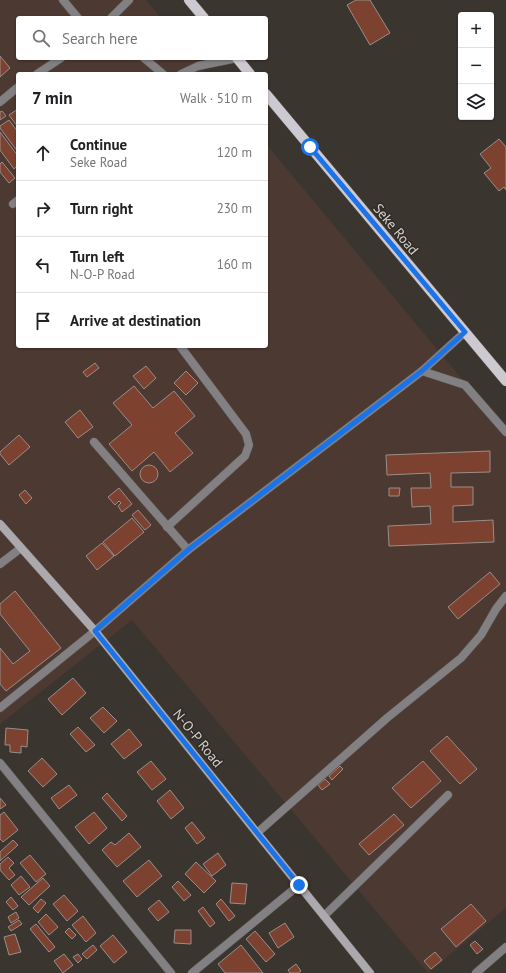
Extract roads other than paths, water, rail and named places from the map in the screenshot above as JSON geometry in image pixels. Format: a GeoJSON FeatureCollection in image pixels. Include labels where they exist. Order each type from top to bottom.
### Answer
{"type":"FeatureCollection","features":[{"type":"Feature","properties":{"kind":"main road"},"geometry":{"type":"LineString","coordinates":[[189,0],[202,16]]}},
{"type":"Feature","properties":{"kind":"main road"},"geometry":{"type":"LineString","coordinates":[[239,60],[248,72]]}},
{"type":"Feature","properties":{"kind":"main road","name":"Seke Road"},"geometry":{"type":"LineString","coordinates":[[268,96],[506,381]]}},
{"type":"Feature","properties":{"kind":"street"},"geometry":{"type":"LineString","coordinates":[[63,0],[76,16]]}},
{"type":"Feature","properties":{"kind":"street"},"geometry":{"type":"LineString","coordinates":[[113,16],[129,0]]}},
{"type":"Feature","properties":{"kind":"street"},"geometry":{"type":"LineString","coordinates":[[40,72],[58,60]]}},
{"type":"Feature","properties":{"kind":"street"},"geometry":{"type":"LineString","coordinates":[[146,60],[161,72]]}},
{"type":"Feature","properties":{"kind":"street"},"geometry":{"type":"LineString","coordinates":[[185,72],[198,66],[227,60]]}},
{"type":"Feature","properties":{"kind":"street"},"geometry":{"type":"LineString","coordinates":[[0,102],[16,89]]}},
{"type":"Feature","properties":{"kind":"street"},"geometry":{"type":"LineString","coordinates":[[0,708],[95,631],[188,550],[422,371],[465,332]]}},
{"type":"Feature","properties":{"kind":"street"},"geometry":{"type":"LineString","coordinates":[[167,527],[245,456],[249,445],[246,434],[182,348]]}},
{"type":"Feature","properties":{"kind":"street"},"geometry":{"type":"LineString","coordinates":[[422,371],[465,385],[506,432]]}},
{"type":"Feature","properties":{"kind":"street"},"geometry":{"type":"LineString","coordinates":[[94,442],[188,550]]}},
{"type":"Feature","properties":{"kind":"street","name":"N-O-P Road"},"geometry":{"type":"LineString","coordinates":[[0,524],[95,631],[370,973]]}},
{"type":"Feature","properties":{"kind":"street"},"geometry":{"type":"LineString","coordinates":[[0,564],[21,548]]}},
{"type":"Feature","properties":{"kind":"street"},"geometry":{"type":"LineString","coordinates":[[256,833],[387,718],[461,658],[481,635],[496,609],[506,596]]}},
{"type":"Feature","properties":{"kind":"street"},"geometry":{"type":"LineString","coordinates":[[0,763],[171,973]]}},
{"type":"Feature","properties":{"kind":"street"},"geometry":{"type":"LineString","coordinates":[[324,916],[448,795]]}},
{"type":"Feature","properties":{"kind":"street"},"geometry":{"type":"LineString","coordinates":[[192,973],[299,885]]}},
{"type":"Feature","properties":{"kind":"street"},"geometry":{"type":"LineString","coordinates":[[476,973],[506,947]]}}]}
